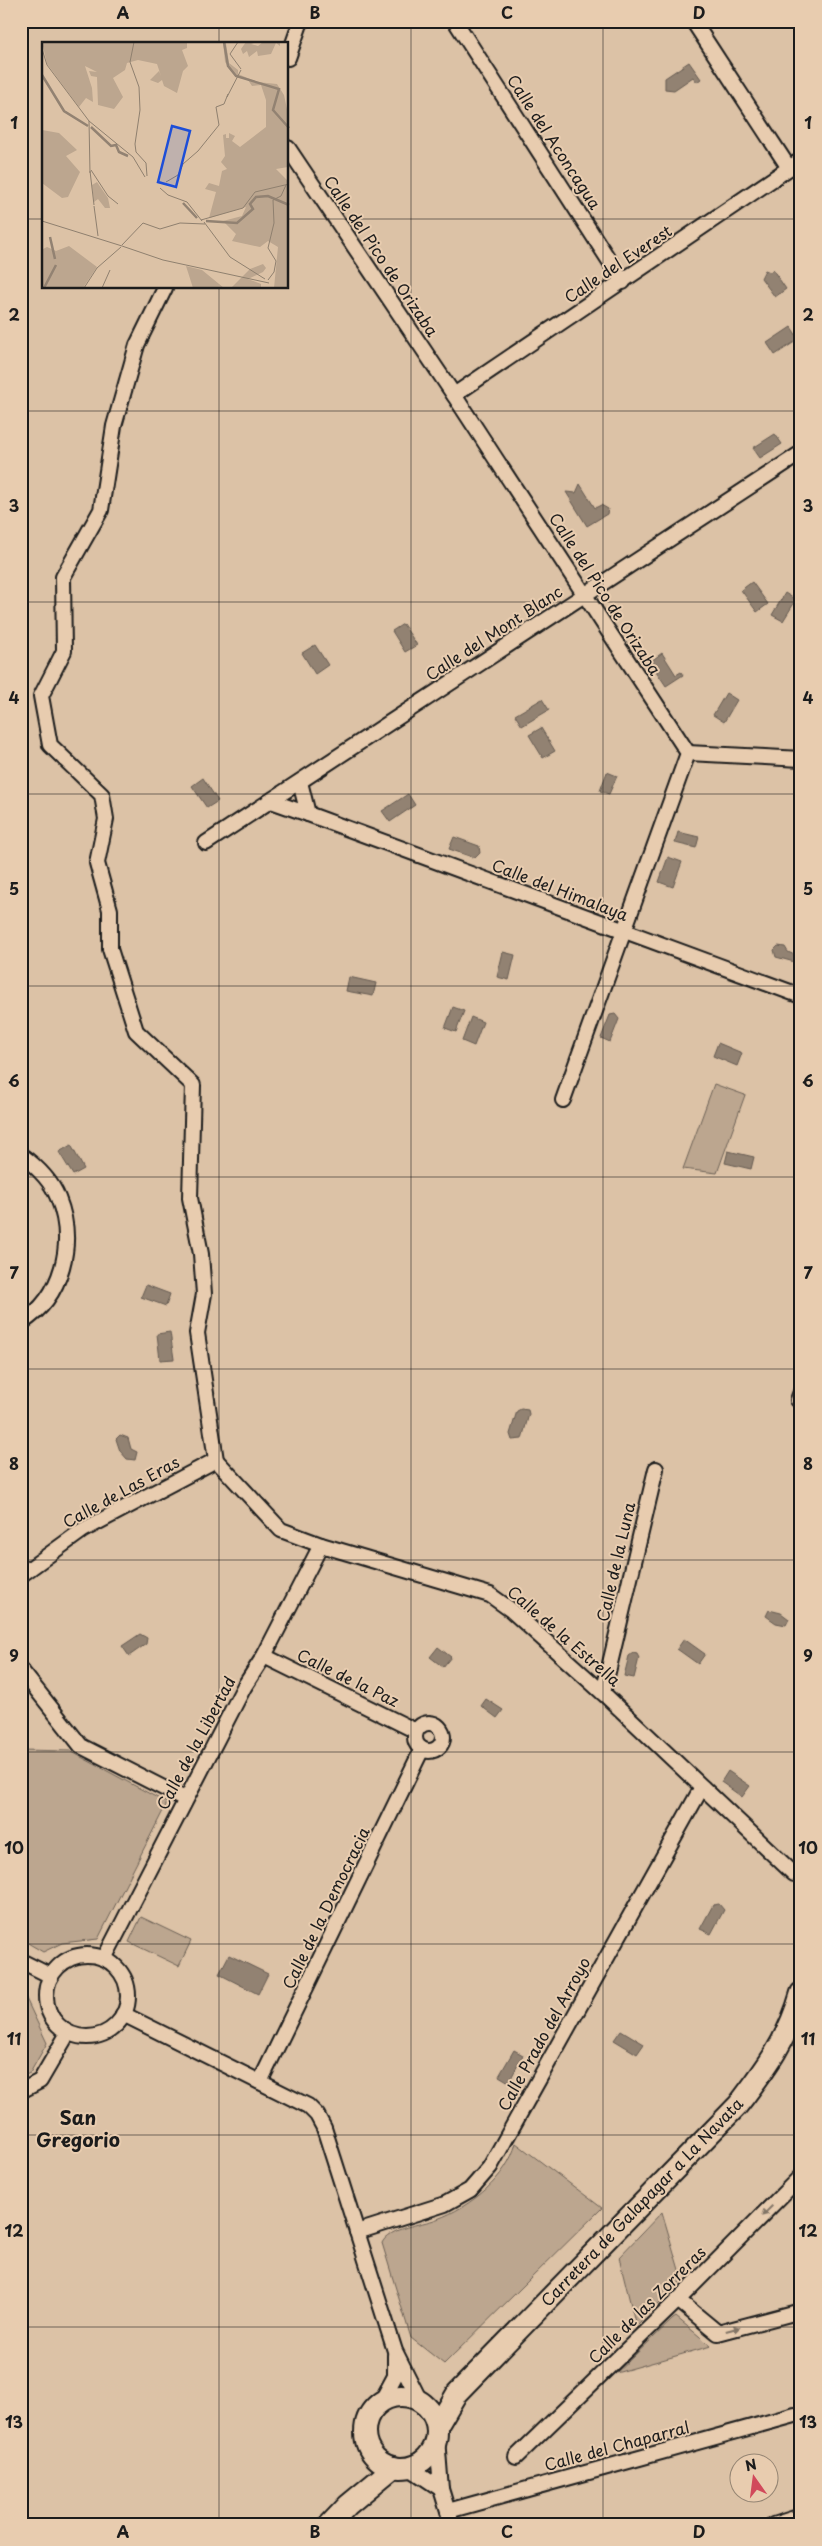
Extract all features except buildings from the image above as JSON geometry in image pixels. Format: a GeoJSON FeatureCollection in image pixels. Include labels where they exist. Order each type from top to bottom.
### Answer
{"type":"FeatureCollection","features":[{"type":"Feature","properties":{"kind":"main road","name":"Carretera de Galapagar a La Navata"},"geometry":{"type":"LineString","coordinates":[[437,2433],[456,2393],[738,2105],[768,2065],[798,2014],[801,1992]]}},
{"type":"Feature","properties":{"kind":"main road"},"geometry":{"type":"LineString","coordinates":[[421,2402],[456,2393]]}},
{"type":"Feature","properties":{"kind":"main road"},"geometry":{"type":"LineString","coordinates":[[329,2525],[348,2505],[401,2467],[424,2460],[430,2454],[437,2433],[434,2416],[421,2402],[404,2396],[381,2402],[368,2419],[366,2434],[369,2448],[367,2473],[348,2505]]}},
{"type":"Feature","properties":{"kind":"main road"},"geometry":{"type":"LineString","coordinates":[[369,2448],[382,2462],[401,2467]]}},
{"type":"Feature","properties":{"kind":"street"},"geometry":{"type":"LineString","coordinates":[[289,55],[301,21]]}},
{"type":"Feature","properties":{"kind":"street","name":"Calle del Aconcagua"},"geometry":{"type":"LineString","coordinates":[[455,21],[623,282]]}},
{"type":"Feature","properties":{"kind":"street"},"geometry":{"type":"LineString","coordinates":[[693,21],[795,164]]}},
{"type":"Feature","properties":{"kind":"street","name":"Calle del Pico de Orizaba"},"geometry":{"type":"LineString","coordinates":[[289,149],[454,395],[688,753]]}},
{"type":"Feature","properties":{"kind":"street","name":"Calle del Everest"},"geometry":{"type":"LineString","coordinates":[[454,395],[795,164]]}},
{"type":"Feature","properties":{"kind":"street"},"geometry":{"type":"LineString","coordinates":[[165,289],[134,354],[114,426],[102,510],[63,577],[64,651],[41,696],[50,745],[102,794],[106,819],[97,863],[110,910],[110,949],[136,1031],[193,1085],[190,1198],[201,1254],[204,1294],[197,1333],[216,1460]]}},
{"type":"Feature","properties":{"kind":"street","name":"Calle del Mont Blanc"},"geometry":{"type":"LineString","coordinates":[[206,843],[801,453]]}},
{"type":"Feature","properties":{"kind":"street"},"geometry":{"type":"LineString","coordinates":[[563,1100],[688,753],[801,759]]}},
{"type":"Feature","properties":{"kind":"street"},"geometry":{"type":"LineString","coordinates":[[300,782],[308,814]]}},
{"type":"Feature","properties":{"kind":"street","name":"Calle del Himalaya"},"geometry":{"type":"LineString","coordinates":[[271,801],[801,996]]}},
{"type":"Feature","properties":{"kind":"street"},"geometry":{"type":"LineString","coordinates":[[21,1155],[40,1169],[58,1197],[67,1229],[64,1262],[52,1292],[30,1318],[21,1323]]}},
{"type":"Feature","properties":{"kind":"street"},"geometry":{"type":"LineString","coordinates":[[801,1392],[798,1400],[801,1402]]}},
{"type":"Feature","properties":{"kind":"street","name":"Calle de la Estrella"},"geometry":{"type":"LineString","coordinates":[[216,1460],[280,1530],[321,1545],[490,1595],[511,1610],[603,1693],[794,1874],[801,1874]]}},
{"type":"Feature","properties":{"kind":"street","name":"Calle de Las Eras"},"geometry":{"type":"LineString","coordinates":[[21,1575],[83,1530],[216,1460]]}},
{"type":"Feature","properties":{"kind":"street","name":"Calle de la Luna"},"geometry":{"type":"LineString","coordinates":[[603,1693],[656,1469]]}},
{"type":"Feature","properties":{"kind":"street","name":"Calle de la Libertad"},"geometry":{"type":"LineString","coordinates":[[104,1959],[185,1799],[244,1687],[264,1656],[321,1545]]}},
{"type":"Feature","properties":{"kind":"street","name":"Calle de la Paz"},"geometry":{"type":"LineString","coordinates":[[264,1656],[416,1731]]}},
{"type":"Feature","properties":{"kind":"street"},"geometry":{"type":"LineString","coordinates":[[21,1670],[81,1746],[185,1799]]}},
{"type":"Feature","properties":{"kind":"street"},"geometry":{"type":"LineString","coordinates":[[429,1723],[439,1727],[442,1732],[441,1743],[438,1747],[433,1750],[422,1749],[416,1741],[416,1731],[419,1726],[429,1723]]}},
{"type":"Feature","properties":{"kind":"street","name":"Calle de la Democracia"},"geometry":{"type":"LineString","coordinates":[[260,2082],[422,1749]]}},
{"type":"Feature","properties":{"kind":"street","name":"Calle Prado del Arroyo"},"geometry":{"type":"LineString","coordinates":[[357,2232],[445,2204],[470,2190],[490,2167],[702,1787]]}},
{"type":"Feature","properties":{"kind":"street"},"geometry":{"type":"LineString","coordinates":[[91,1955],[104,1959],[118,1970],[126,1984],[128,2000],[123,2014],[113,2027],[99,2035],[83,2037],[68,2033],[55,2022],[47,2008],[46,1992],[50,1976],[61,1964],[75,1957],[91,1955]]}},
{"type":"Feature","properties":{"kind":"street"},"geometry":{"type":"LineString","coordinates":[[21,1961],[50,1976]]}},
{"type":"Feature","properties":{"kind":"street"},"geometry":{"type":"LineString","coordinates":[[123,2014],[308,2106],[317,2116],[324,2128],[395,2351],[421,2402]]}},
{"type":"Feature","properties":{"kind":"street"},"geometry":{"type":"LineString","coordinates":[[21,2091],[40,2082],[68,2033]]}},
{"type":"Feature","properties":{"kind":"street","name":"Calle de las Zorreras"},"geometry":{"type":"LineString","coordinates":[[516,2457],[678,2300],[801,2176]]}},
{"type":"Feature","properties":{"kind":"street"},"geometry":{"type":"LineString","coordinates":[[678,2300],[718,2333],[801,2311]]}},
{"type":"Feature","properties":{"kind":"street"},"geometry":{"type":"LineString","coordinates":[[381,2402],[395,2376],[395,2351]]}},
{"type":"Feature","properties":{"kind":"street","name":"Calle del Chaparral"},"geometry":{"type":"LineString","coordinates":[[450,2518],[796,2415]]}},
{"type":"Feature","properties":{"kind":"street"},"geometry":{"type":"LineString","coordinates":[[437,2433],[441,2489],[450,2518]]}},
{"type":"Feature","properties":{"kind":"street"},"geometry":{"type":"LineString","coordinates":[[401,2467],[441,2489]]}},
{"type":"Feature","properties":{"kind":"street"},"geometry":{"type":"LineString","coordinates":[[773,2525],[801,2516]]}},
{"type":"Feature","properties":{"kind":"shaded area"},"geometry":{"type":"Polygon","coordinates":[[[689,62],[701,79],[697,82],[693,77],[674,90],[665,89],[665,78],[689,62]]]}},
{"type":"Feature","properties":{"kind":"shaded area"},"geometry":{"type":"Polygon","coordinates":[[[765,270],[770,272],[773,270],[786,289],[775,297],[761,278],[765,270]]]}},
{"type":"Feature","properties":{"kind":"shaded area"},"geometry":{"type":"Polygon","coordinates":[[[791,327],[799,339],[775,355],[767,343],[791,327]]]}},
{"type":"Feature","properties":{"kind":"shaded area"},"geometry":{"type":"Polygon","coordinates":[[[775,434],[782,444],[760,458],[753,448],[775,434]]]}},
{"type":"Feature","properties":{"kind":"shaded area"},"geometry":{"type":"Polygon","coordinates":[[[580,484],[595,508],[601,505],[608,509],[607,514],[587,526],[566,492],[576,493],[580,484]]]}},
{"type":"Feature","properties":{"kind":"shaded area"},"geometry":{"type":"Polygon","coordinates":[[[752,582],[768,604],[757,612],[741,590],[752,582]]]}},
{"type":"Feature","properties":{"kind":"shaded area"},"geometry":{"type":"Polygon","coordinates":[[[785,593],[796,600],[783,621],[772,615],[785,593]]]}},
{"type":"Feature","properties":{"kind":"shaded area"},"geometry":{"type":"Polygon","coordinates":[[[403,624],[417,645],[405,652],[392,631],[403,624]]]}},
{"type":"Feature","properties":{"kind":"shaded area"},"geometry":{"type":"Polygon","coordinates":[[[315,645],[328,665],[315,674],[302,653],[315,645]]]}},
{"type":"Feature","properties":{"kind":"shaded area"},"geometry":{"type":"Polygon","coordinates":[[[662,653],[676,675],[681,672],[683,675],[666,686],[650,662],[662,653]]]}},
{"type":"Feature","properties":{"kind":"shaded area"},"geometry":{"type":"Polygon","coordinates":[[[726,693],[737,700],[724,722],[713,715],[726,693]]]}},
{"type":"Feature","properties":{"kind":"shaded area"},"geometry":{"type":"Polygon","coordinates":[[[542,699],[549,710],[522,726],[515,715],[542,699]]]}},
{"type":"Feature","properties":{"kind":"shaded area"},"geometry":{"type":"Polygon","coordinates":[[[541,728],[555,751],[543,758],[529,735],[541,728]]]}},
{"type":"Feature","properties":{"kind":"shaded area"},"geometry":{"type":"Polygon","coordinates":[[[607,772],[617,776],[609,794],[600,791],[607,772]]]}},
{"type":"Feature","properties":{"kind":"shaded area"},"geometry":{"type":"Polygon","coordinates":[[[203,778],[218,801],[207,808],[192,786],[203,778]]]}},
{"type":"Feature","properties":{"kind":"shaded area"},"geometry":{"type":"Polygon","coordinates":[[[408,794],[415,805],[390,822],[382,811],[408,794]]]}},
{"type":"Feature","properties":{"kind":"shaded area"},"geometry":{"type":"Polygon","coordinates":[[[678,832],[699,837],[696,848],[675,843],[678,832]]]}},
{"type":"Feature","properties":{"kind":"shaded area"},"geometry":{"type":"Polygon","coordinates":[[[454,837],[479,846],[480,853],[475,858],[449,849],[454,837]]]}},
{"type":"Feature","properties":{"kind":"shaded area"},"geometry":{"type":"Polygon","coordinates":[[[668,857],[682,862],[673,887],[659,882],[668,857]]]}},
{"type":"Feature","properties":{"kind":"shaded area"},"geometry":{"type":"Polygon","coordinates":[[[778,946],[785,947],[788,952],[799,957],[798,963],[776,957],[774,950],[778,946]]]}},
{"type":"Feature","properties":{"kind":"shaded area"},"geometry":{"type":"Polygon","coordinates":[[[503,952],[515,955],[509,980],[497,977],[503,952]]]}},
{"type":"Feature","properties":{"kind":"shaded area"},"geometry":{"type":"Polygon","coordinates":[[[349,977],[376,983],[373,996],[346,991],[349,977]]]}},
{"type":"Feature","properties":{"kind":"shaded area"},"geometry":{"type":"Polygon","coordinates":[[[453,1007],[464,1011],[456,1032],[445,1028],[453,1007]]]}},
{"type":"Feature","properties":{"kind":"shaded area"},"geometry":{"type":"Polygon","coordinates":[[[615,1014],[619,1019],[610,1042],[601,1038],[610,1015],[615,1014]]]}},
{"type":"Feature","properties":{"kind":"shaded area"},"geometry":{"type":"Polygon","coordinates":[[[471,1017],[483,1022],[474,1046],[462,1041],[471,1017]]]}},
{"type":"Feature","properties":{"kind":"shaded area"},"geometry":{"type":"Polygon","coordinates":[[[718,1043],[742,1053],[737,1066],[713,1056],[718,1043]]]}},
{"type":"Feature","properties":{"kind":"shaded area"},"geometry":{"type":"Polygon","coordinates":[[[714,1084],[745,1095],[717,1173],[683,1169],[714,1084]]]}},
{"type":"Feature","properties":{"kind":"shaded area"},"geometry":{"type":"Polygon","coordinates":[[[71,1145],[84,1169],[73,1175],[59,1152],[71,1145]]]}},
{"type":"Feature","properties":{"kind":"shaded area"},"geometry":{"type":"Polygon","coordinates":[[[728,1151],[754,1157],[751,1169],[725,1163],[728,1151]]]}},
{"type":"Feature","properties":{"kind":"shaded area"},"geometry":{"type":"Polygon","coordinates":[[[146,1285],[170,1294],[166,1306],[141,1297],[146,1285]]]}},
{"type":"Feature","properties":{"kind":"shaded area"},"geometry":{"type":"Polygon","coordinates":[[[170,1332],[174,1359],[160,1360],[157,1334],[170,1332]]]}},
{"type":"Feature","properties":{"kind":"shaded area"},"geometry":{"type":"Polygon","coordinates":[[[521,1409],[528,1410],[529,1414],[522,1439],[512,1440],[510,1434],[517,1411],[521,1409]]]}},
{"type":"Feature","properties":{"kind":"shaded area"},"geometry":{"type":"Polygon","coordinates":[[[120,1435],[128,1438],[131,1449],[137,1452],[135,1460],[127,1459],[120,1451],[116,1439],[120,1435]]]}},
{"type":"Feature","properties":{"kind":"shaded area"},"geometry":{"type":"Polygon","coordinates":[[[769,1610],[781,1613],[789,1619],[786,1625],[776,1623],[766,1616],[769,1610]]]}},
{"type":"Feature","properties":{"kind":"shaded area"},"geometry":{"type":"Polygon","coordinates":[[[140,1634],[147,1638],[146,1644],[129,1656],[122,1646],[140,1634]]]}},
{"type":"Feature","properties":{"kind":"shaded area"},"geometry":{"type":"Polygon","coordinates":[[[684,1639],[705,1654],[698,1664],[677,1649],[684,1639]]]}},
{"type":"Feature","properties":{"kind":"shaded area"},"geometry":{"type":"Polygon","coordinates":[[[438,1647],[451,1657],[443,1667],[430,1657],[438,1647]]]}},
{"type":"Feature","properties":{"kind":"shaded area"},"geometry":{"type":"Polygon","coordinates":[[[633,1653],[637,1654],[639,1658],[634,1678],[624,1676],[629,1656],[633,1653]]]}},
{"type":"Feature","properties":{"kind":"shaded area"},"geometry":{"type":"Polygon","coordinates":[[[486,1699],[503,1710],[497,1718],[481,1706],[486,1699]]]}},
{"type":"Feature","properties":{"kind":"shaded area"},"geometry":{"type":"Polygon","coordinates":[[[21,1750],[70,1751],[167,1803],[98,1939],[62,1943],[43,1952],[21,1939],[21,1750]]]}},
{"type":"Feature","properties":{"kind":"shaded area"},"geometry":{"type":"Polygon","coordinates":[[[728,1771],[750,1786],[742,1797],[721,1782],[728,1771]]]}},
{"type":"Feature","properties":{"kind":"shaded area"},"geometry":{"type":"Polygon","coordinates":[[[719,1904],[724,1910],[711,1934],[700,1929],[713,1905],[719,1904]]]}},
{"type":"Feature","properties":{"kind":"shaded area"},"geometry":{"type":"Polygon","coordinates":[[[141,1917],[191,1941],[179,1966],[129,1942],[141,1917]]]}},
{"type":"Feature","properties":{"kind":"shaded area"},"geometry":{"type":"Polygon","coordinates":[[[229,1955],[268,1974],[258,1994],[219,1974],[229,1955]]]}},
{"type":"Feature","properties":{"kind":"shaded area"},"geometry":{"type":"Polygon","coordinates":[[[21,1988],[47,2043],[30,2073],[21,2077],[21,1988]]]}},
{"type":"Feature","properties":{"kind":"shaded area"},"geometry":{"type":"Polygon","coordinates":[[[621,2030],[644,2044],[637,2054],[614,2040],[621,2030]]]}},
{"type":"Feature","properties":{"kind":"shaded area"},"geometry":{"type":"Polygon","coordinates":[[[514,2050],[523,2055],[509,2082],[499,2076],[514,2050]]]}},
{"type":"Feature","properties":{"kind":"shaded area"},"geometry":{"type":"Polygon","coordinates":[[[516,2143],[602,2208],[444,2364],[411,2338],[382,2243],[392,2233],[406,2227],[437,2219],[474,2199],[496,2179],[511,2156],[516,2143]]]}},
{"type":"Feature","properties":{"kind":"shaded area"},"geometry":{"type":"Polygon","coordinates":[[[662,2212],[682,2280],[636,2326],[619,2257],[662,2212]]]}},
{"type":"Feature","properties":{"kind":"shaded area"},"geometry":{"type":"Polygon","coordinates":[[[676,2317],[711,2346],[616,2373],[673,2319],[676,2317]]]}},
{"type":"Feature","properties":{"kind":"district","name":"San Gregorio"},"geometry":{"type":"Point","coordinates":[78,2129]}}]}
